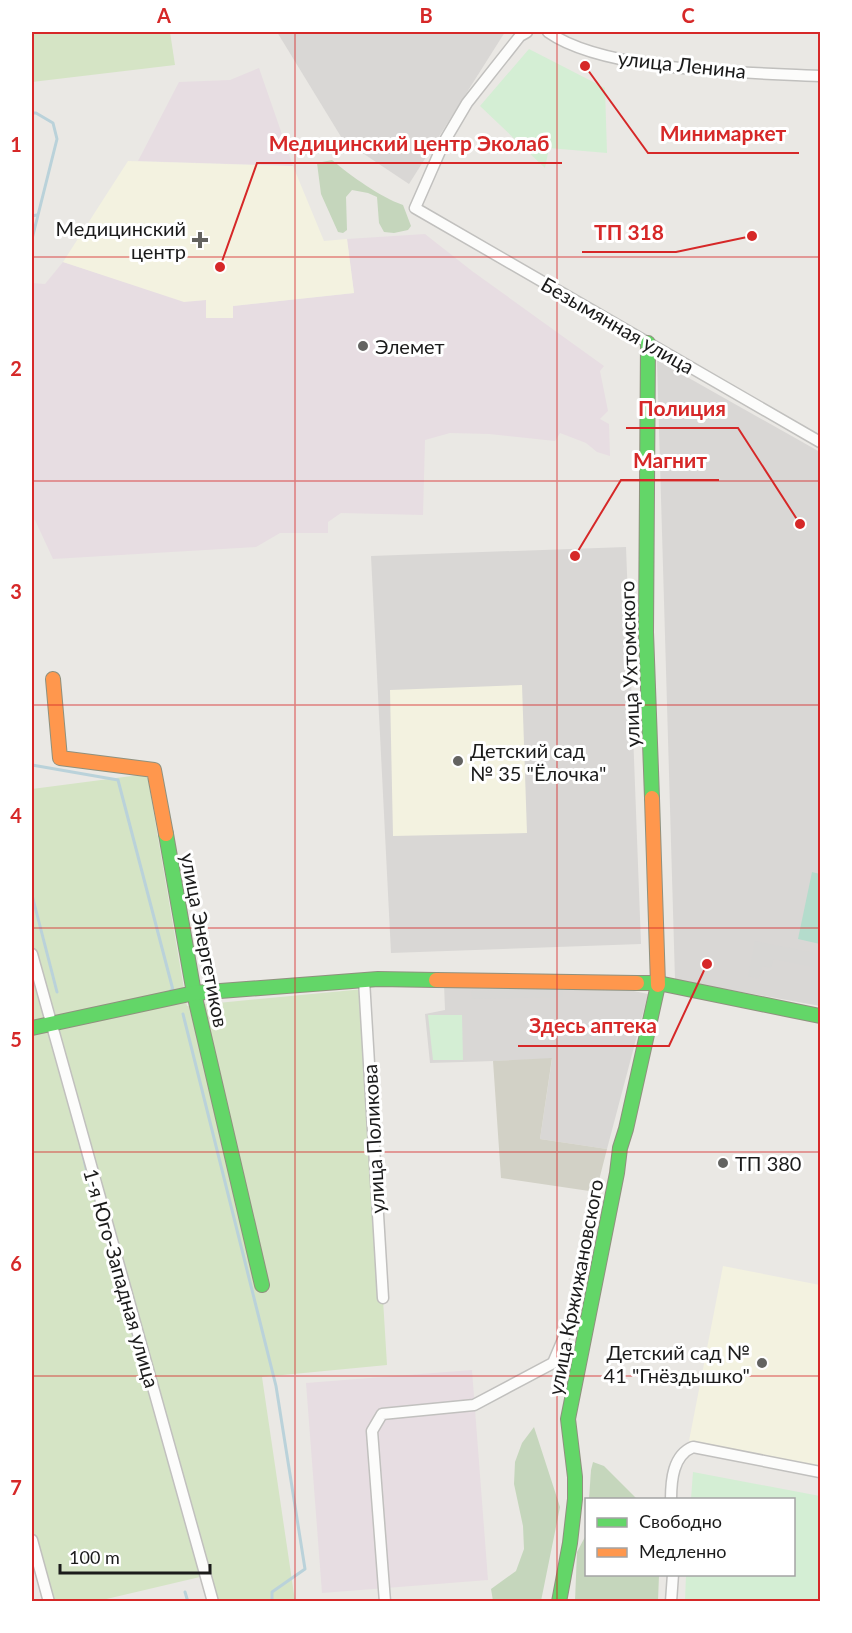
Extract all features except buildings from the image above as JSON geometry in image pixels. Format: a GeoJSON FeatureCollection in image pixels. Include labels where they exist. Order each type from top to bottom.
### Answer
{"type":"FeatureCollection","features":[{"type":"Feature","properties":{"kind":"street","name":"Безымянная улица"},"geometry":{"type":"LineString","coordinates":[[527,32],[520,36],[467,103],[444,142],[416,208],[820,442]]}},
{"type":"Feature","properties":{"kind":"street","name":"улица Ленина"},"geometry":{"type":"LineString","coordinates":[[548,32],[573,44],[611,57],[683,68],[820,76]]}},
{"type":"Feature","properties":{"kind":"street","name":"улица Ухтомского"},"geometry":{"type":"LineString","coordinates":[[648,343],[646,632],[658,983]]}},
{"type":"Feature","properties":{"kind":"street","name":"улица Энергетиков"},"geometry":{"type":"LineString","coordinates":[[53,679],[60,758],[154,770],[194,993],[262,1285]]}},
{"type":"Feature","properties":{"kind":"street","name":"1-я Юго-Западная улица"},"geometry":{"type":"LineString","coordinates":[[32,954],[213,1602]]}},
{"type":"Feature","properties":{"kind":"street"},"geometry":{"type":"LineString","coordinates":[[32,1028],[194,993],[364,980],[658,983],[820,1016]]}},
{"type":"Feature","properties":{"kind":"street","name":"улица Поликова"},"geometry":{"type":"LineString","coordinates":[[364,980],[383,1298]]}},
{"type":"Feature","properties":{"kind":"street","name":"улица Кржижановского"},"geometry":{"type":"LineString","coordinates":[[559,1602],[571,1531],[575,1484],[568,1419],[620,1148],[658,983]]}},
{"type":"Feature","properties":{"kind":"street"},"geometry":{"type":"LineString","coordinates":[[385,1602],[372,1431],[382,1414],[474,1405],[553,1363],[567,1330],[589,1319]]}},
{"type":"Feature","properties":{"kind":"street"},"geometry":{"type":"LineString","coordinates":[[671,1498],[674,1468],[678,1458],[689,1449],[820,1472]]}},
{"type":"Feature","properties":{"kind":"street"},"geometry":{"type":"LineString","coordinates":[[32,1540],[50,1602]]}},
{"type":"Feature","properties":{"kind":"street"},"geometry":{"type":"LineString","coordinates":[[671,1602],[673,1576]]}},
{"type":"Feature","properties":{"kind":"shaded area"},"geometry":{"type":"Polygon","coordinates":[[[277,32],[505,32],[409,184],[343,140],[277,32]]]}},
{"type":"Feature","properties":{"kind":"shaded area"},"geometry":{"type":"Polygon","coordinates":[[[259,68],[293,166],[138,161],[179,82],[230,80],[259,68]]]}},
{"type":"Feature","properties":{"kind":"shaded area"},"geometry":{"type":"Polygon","coordinates":[[[332,160],[366,186],[403,205],[411,226],[408,230],[394,233],[384,232],[379,223],[377,197],[352,190],[346,197],[347,230],[343,233],[338,232],[321,194],[317,163],[332,160]]]}},
{"type":"Feature","properties":{"kind":"shaded area","name":"Медицинский центр"},"geometry":{"type":"Polygon","coordinates":[[[128,161],[293,166],[324,241],[347,239],[354,293],[233,306],[233,318],[206,318],[206,300],[184,302],[63,262],[128,161]]]}},
{"type":"Feature","properties":{"kind":"shaded area"},"geometry":{"type":"Polygon","coordinates":[[[425,234],[472,271],[604,366],[600,371],[608,411],[600,419],[609,424],[610,456],[560,433],[555,441],[489,434],[450,433],[425,440],[423,515],[341,513],[328,522],[328,533],[280,533],[256,547],[53,559],[35,520],[32,519],[32,283],[45,284],[63,262],[184,301],[206,300],[233,318],[233,306],[354,293],[347,239],[425,234]]]}},
{"type":"Feature","properties":{"kind":"shaded area"},"geometry":{"type":"Polygon","coordinates":[[[657,360],[820,452],[820,1006],[675,980],[657,360]]]}},
{"type":"Feature","properties":{"kind":"shaded area"},"geometry":{"type":"Polygon","coordinates":[[[626,547],[641,944],[391,953],[371,556],[626,547]]]}},
{"type":"Feature","properties":{"kind":"shaded area","name":"Детский сад № 35 \"Ёлочка\""},"geometry":{"type":"Polygon","coordinates":[[[522,685],[527,833],[393,836],[390,690],[522,685]]]}},
{"type":"Feature","properties":{"kind":"shaded area"},"geometry":{"type":"Polygon","coordinates":[[[755,941],[820,954],[817,990],[810,989],[814,967],[774,959],[771,968],[762,966],[759,979],[748,976],[755,941]]]}},
{"type":"Feature","properties":{"kind":"shaded area"},"geometry":{"type":"Polygon","coordinates":[[[444,984],[619,988],[648,994],[607,1149],[540,1139],[552,1059],[430,1063],[425,1014],[445,1010],[444,984]]]}},
{"type":"Feature","properties":{"kind":"shaded area"},"geometry":{"type":"Polygon","coordinates":[[[563,988],[563,997],[472,999],[471,991],[563,988]]]}},
{"type":"Feature","properties":{"kind":"shaded area"},"geometry":{"type":"Polygon","coordinates":[[[552,1058],[540,1139],[607,1149],[596,1192],[501,1178],[493,1061],[552,1058]]]}},
{"type":"Feature","properties":{"kind":"shaded area","name":"Детский сад № 41 \"Гнёздышко\""},"geometry":{"type":"Polygon","coordinates":[[[723,1266],[820,1285],[820,1466],[689,1441],[723,1266]]]}},
{"type":"Feature","properties":{"kind":"shaded area"},"geometry":{"type":"Polygon","coordinates":[[[472,1370],[488,1580],[322,1593],[306,1383],[472,1370]]]}},
{"type":"Feature","properties":{"kind":"shaded area"},"geometry":{"type":"Polygon","coordinates":[[[534,1427],[560,1507],[541,1601],[493,1601],[491,1589],[516,1571],[524,1549],[523,1526],[514,1484],[515,1462],[522,1443],[534,1427]]]}},
{"type":"Feature","properties":{"kind":"shaded area"},"geometry":{"type":"Polygon","coordinates":[[[593,1462],[604,1466],[636,1498],[589,1498],[593,1462]]]}},
{"type":"Feature","properties":{"kind":"shaded area"},"geometry":{"type":"Polygon","coordinates":[[[585,1537],[585,1576],[659,1576],[658,1601],[575,1601],[577,1552],[585,1537]]]}},
{"type":"Feature","properties":{"kind":"green space"},"geometry":{"type":"Polygon","coordinates":[[[32,32],[170,32],[175,65],[32,82],[32,32]]]}},
{"type":"Feature","properties":{"kind":"green space"},"geometry":{"type":"Polygon","coordinates":[[[529,49],[605,88],[607,153],[549,148],[545,168],[480,106],[529,49]]]}},
{"type":"Feature","properties":{"kind":"green space"},"geometry":{"type":"Polygon","coordinates":[[[147,774],[187,1006],[364,989],[387,1365],[262,1377],[295,1601],[208,1601],[200,1577],[98,1601],[47,1601],[32,1544],[32,789],[147,774]]]}},
{"type":"Feature","properties":{"kind":"green space"},"geometry":{"type":"Polygon","coordinates":[[[812,872],[820,874],[820,944],[798,939],[812,872]]]}},
{"type":"Feature","properties":{"kind":"green space"},"geometry":{"type":"Polygon","coordinates":[[[428,1015],[462,1015],[463,1060],[433,1060],[428,1015]]]}},
{"type":"Feature","properties":{"kind":"green space"},"geometry":{"type":"Polygon","coordinates":[[[693,1472],[820,1496],[820,1601],[685,1601],[686,1576],[795,1576],[795,1498],[691,1498],[693,1472]]]}},
{"type":"Feature","properties":{"kind":"waterway"},"geometry":{"type":"LineString","coordinates":[[32,113],[53,123],[57,139],[32,239]]}},
{"type":"Feature","properties":{"kind":"waterway"},"geometry":{"type":"LineString","coordinates":[[32,216],[37,215]]}},
{"type":"Feature","properties":{"kind":"waterway"},"geometry":{"type":"LineString","coordinates":[[32,765],[118,780],[173,990],[171,990]]}},
{"type":"Feature","properties":{"kind":"waterway"},"geometry":{"type":"LineString","coordinates":[[32,895],[57,992]]}},
{"type":"Feature","properties":{"kind":"waterway"},"geometry":{"type":"LineString","coordinates":[[183,1014],[276,1386],[305,1569],[272,1592],[272,1602]]}},
{"type":"Feature","properties":{"kind":"waterway"},"geometry":{"type":"LineString","coordinates":[[81,1147],[91,1189]]}},
{"type":"Feature","properties":{"kind":"waterway"},"geometry":{"type":"LineString","coordinates":[[185,1592],[188,1602]]}},
{"type":"Feature","properties":{"kind":"traffic: fast"},"geometry":{"type":"LineString","coordinates":[[648,343],[646,632],[652,798]]}},
{"type":"Feature","properties":{"kind":"traffic: fast"},"geometry":{"type":"LineString","coordinates":[[166,834],[194,993],[262,1285]]}},
{"type":"Feature","properties":{"kind":"traffic: fast"},"geometry":{"type":"LineString","coordinates":[[32,1028],[194,993],[378,979],[436,980]]}},
{"type":"Feature","properties":{"kind":"traffic: fast"},"geometry":{"type":"LineString","coordinates":[[637,983],[658,983],[820,1016]]}},
{"type":"Feature","properties":{"kind":"traffic: fast"},"geometry":{"type":"LineString","coordinates":[[559,1602],[570,1543],[575,1499],[575,1477],[568,1419],[620,1148],[658,985]]}},
{"type":"Feature","properties":{"kind":"traffic: slow"},"geometry":{"type":"LineString","coordinates":[[53,679],[60,758],[154,770],[166,834]]}},
{"type":"Feature","properties":{"kind":"traffic: slow"},"geometry":{"type":"LineString","coordinates":[[652,798],[658,985]]}},
{"type":"Feature","properties":{"kind":"traffic: slow"},"geometry":{"type":"LineString","coordinates":[[436,980],[637,983]]}},
{"type":"Feature","properties":{"kind":"place","name":"Минимаркет"},"geometry":{"type":"Point","coordinates":[585,66]}},
{"type":"Feature","properties":{"kind":"place","name":"ТП 318"},"geometry":{"type":"Point","coordinates":[752,236]}},
{"type":"Feature","properties":{"kind":"place","name":"Медицинский центр"},"geometry":{"type":"Point","coordinates":[200,240]}},
{"type":"Feature","properties":{"kind":"place","name":"Медицинский центр Эколаб"},"geometry":{"type":"Point","coordinates":[220,267]}},
{"type":"Feature","properties":{"kind":"place","name":"Элемет"},"geometry":{"type":"Point","coordinates":[363,346]}},
{"type":"Feature","properties":{"kind":"place","name":"Полиция"},"geometry":{"type":"Point","coordinates":[800,524]}},
{"type":"Feature","properties":{"kind":"place","name":"Магнит"},"geometry":{"type":"Point","coordinates":[575,556]}},
{"type":"Feature","properties":{"kind":"place","name":"Детский сад № 35 \"Ёлочка\""},"geometry":{"type":"Point","coordinates":[458,761]}},
{"type":"Feature","properties":{"kind":"place","name":"Здесь аптека"},"geometry":{"type":"Point","coordinates":[707,964]}},
{"type":"Feature","properties":{"kind":"place","name":"ТП 380"},"geometry":{"type":"Point","coordinates":[723,1163]}},
{"type":"Feature","properties":{"kind":"place","name":"Детский сад № 41 \"Гнёздышко\""},"geometry":{"type":"Point","coordinates":[762,1363]}}]}
